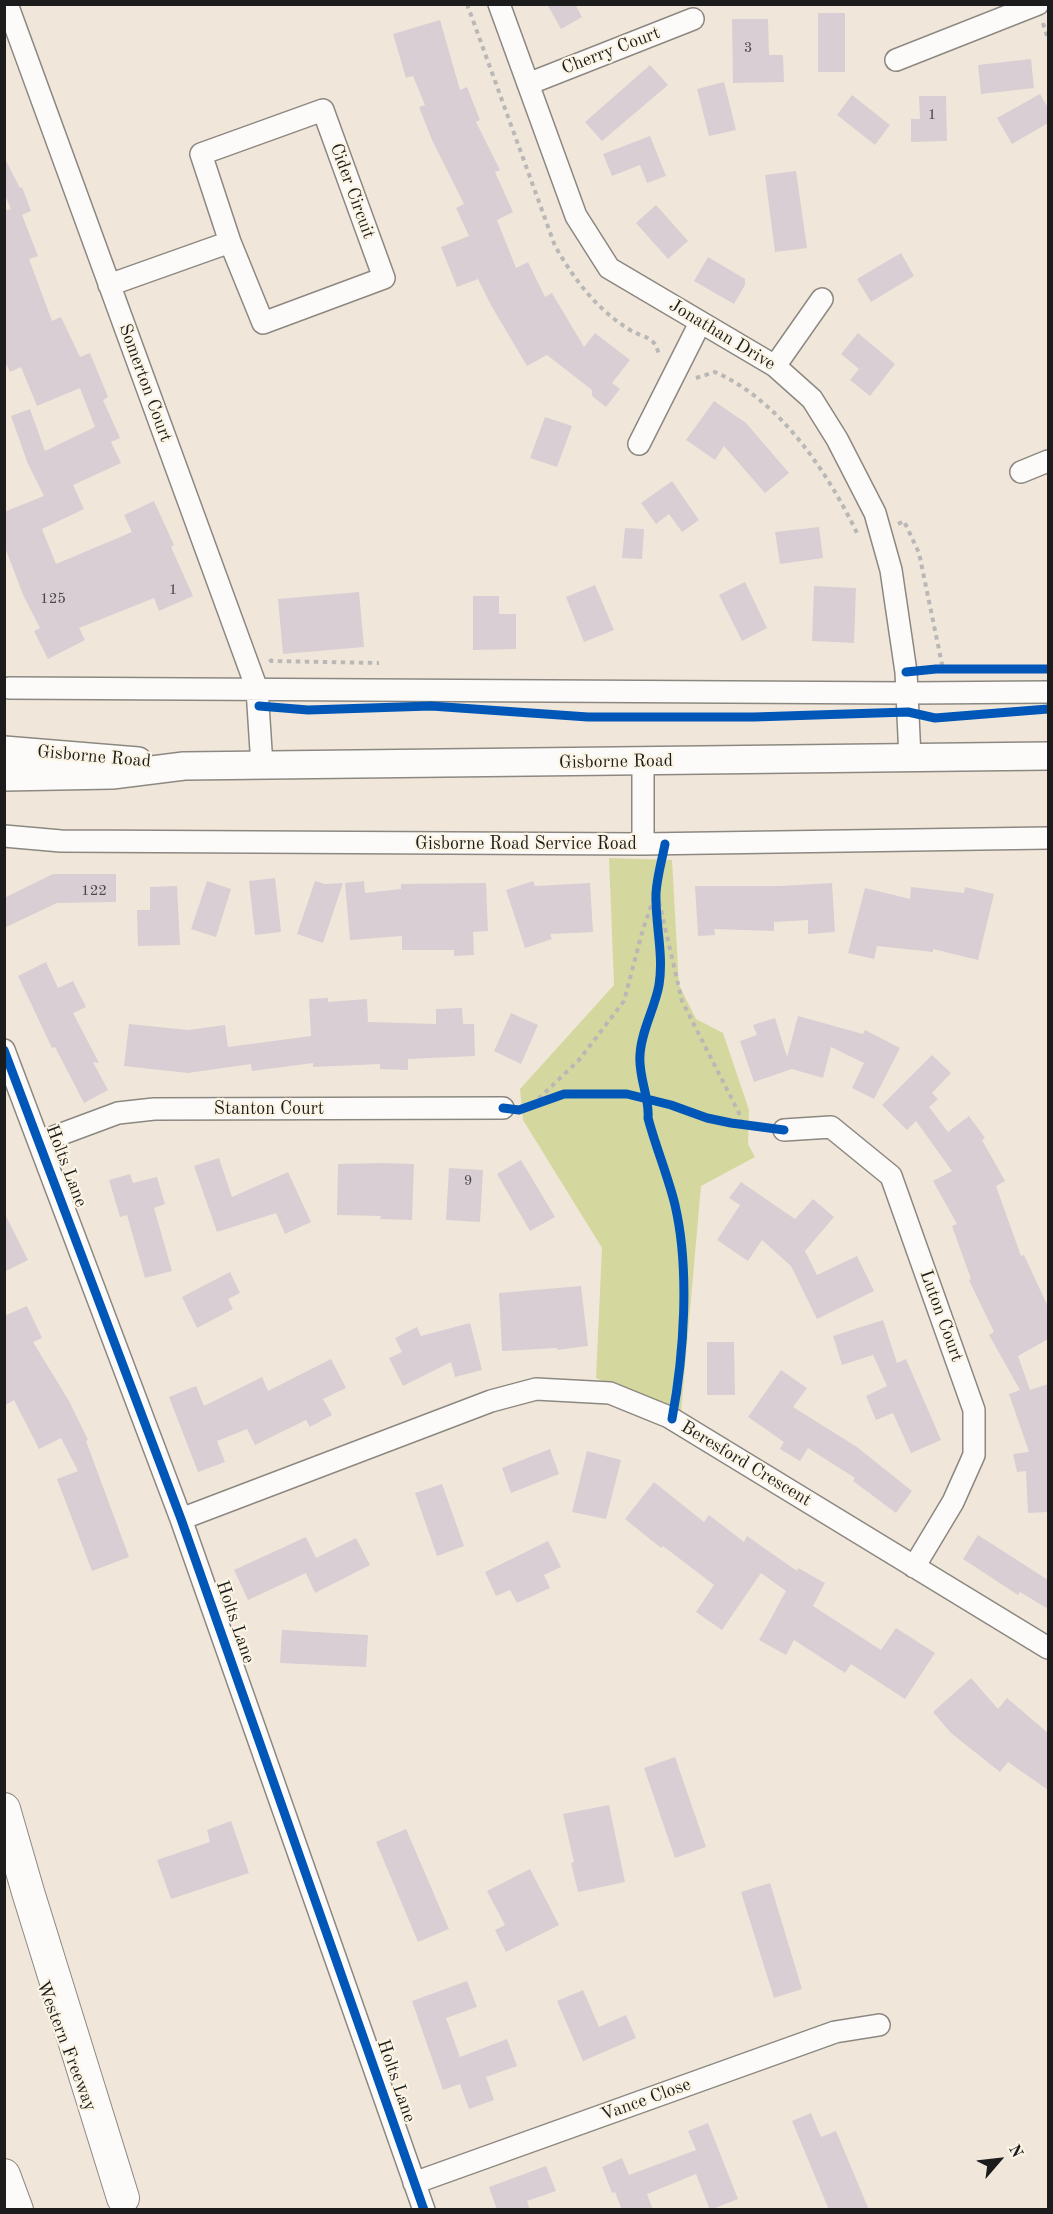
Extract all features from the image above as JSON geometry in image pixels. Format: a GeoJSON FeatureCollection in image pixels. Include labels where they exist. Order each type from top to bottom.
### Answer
{"type":"FeatureCollection","features":[{"type":"Feature","properties":{"kind":"highway"},"geometry":{"type":"LineString","coordinates":[[4,1809],[125,2204]]}},
{"type":"Feature","properties":{"kind":"highway","name":"Western Freeway"},"geometry":{"type":"LineString","coordinates":[[4,1883],[125,2204]]}},
{"type":"Feature","properties":{"kind":"highway"},"geometry":{"type":"LineString","coordinates":[[4,2175],[17,2210]]}},
{"type":"Feature","properties":{"kind":"main road","name":"Gisborne Road"},"geometry":{"type":"LineString","coordinates":[[4,750],[111,757],[184,766],[1048,756]]}},
{"type":"Feature","properties":{"kind":"main road","name":"Gisborne Road"},"geometry":{"type":"LineString","coordinates":[[4,777],[112,775],[184,766]]}},
{"type":"Feature","properties":{"kind":"street","name":"Somerton Court"},"geometry":{"type":"LineString","coordinates":[[7,4],[257,689],[262,766]]}},
{"type":"Feature","properties":{"kind":"street","name":"Jonathan Drive"},"geometry":{"type":"LineString","coordinates":[[499,4],[576,216],[609,268],[775,366],[812,399],[837,439],[875,513],[891,570],[906,672],[910,758]]}},
{"type":"Feature","properties":{"kind":"street"},"geometry":{"type":"LineString","coordinates":[[896,60],[1038,4]]}},
{"type":"Feature","properties":{"kind":"street","name":"Cherry Court"},"geometry":{"type":"LineString","coordinates":[[528,84],[693,19]]}},
{"type":"Feature","properties":{"kind":"street","name":"Cider Circuit"},"geometry":{"type":"LineString","coordinates":[[323,110],[384,278],[263,323],[230,242],[201,154],[323,110]]}},
{"type":"Feature","properties":{"kind":"street"},"geometry":{"type":"LineString","coordinates":[[109,285],[230,242]]}},
{"type":"Feature","properties":{"kind":"street"},"geometry":{"type":"LineString","coordinates":[[775,366],[822,299]]}},
{"type":"Feature","properties":{"kind":"street"},"geometry":{"type":"LineString","coordinates":[[639,444],[700,322]]}},
{"type":"Feature","properties":{"kind":"street"},"geometry":{"type":"LineString","coordinates":[[1021,472],[1048,461]]}},
{"type":"Feature","properties":{"kind":"street"},"geometry":{"type":"LineString","coordinates":[[9,688],[1048,692]]}},
{"type":"Feature","properties":{"kind":"street"},"geometry":{"type":"LineString","coordinates":[[643,761],[643,844]]}},
{"type":"Feature","properties":{"kind":"street","name":"Gisborne Road Service Road"},"geometry":{"type":"LineString","coordinates":[[4,836],[62,841],[643,844],[1048,838]]}},
{"type":"Feature","properties":{"kind":"street","name":"Holts Lane"},"geometry":{"type":"LineString","coordinates":[[4,1050],[181,1519],[424,2210]]}},
{"type":"Feature","properties":{"kind":"street","name":"Stanton Court"},"geometry":{"type":"LineString","coordinates":[[40,1142],[118,1113],[154,1109],[503,1108]]}},
{"type":"Feature","properties":{"kind":"street","name":"Luton Court"},"geometry":{"type":"LineString","coordinates":[[784,1130],[831,1127],[891,1176],[974,1410],[974,1455],[953,1502],[914,1567]]}},
{"type":"Feature","properties":{"kind":"street","name":"Beresford Crescent"},"geometry":{"type":"LineString","coordinates":[[181,1519],[491,1401],[536,1389],[610,1393],[669,1417],[1048,1648]]}},
{"type":"Feature","properties":{"kind":"street","name":"Vance Close"},"geometry":{"type":"LineString","coordinates":[[414,2183],[835,2032],[879,2025]]}},
{"type":"Feature","properties":{"kind":"path"},"geometry":{"type":"LineString","coordinates":[[267,650],[271,661],[379,663]]}},
{"type":"Feature","properties":{"kind":"path"},"geometry":{"type":"LineString","coordinates":[[906,672],[955,669]]}},
{"type":"Feature","properties":{"kind":"path"},"geometry":{"type":"LineString","coordinates":[[657,887],[659,948]]}},
{"type":"Feature","properties":{"kind":"path"},"geometry":{"type":"LineString","coordinates":[[532,1105],[579,1060],[624,1001],[657,887]]}},
{"type":"Feature","properties":{"kind":"path"},"geometry":{"type":"LineString","coordinates":[[657,887],[682,1001],[739,1113],[742,1125]]}},
{"type":"Feature","properties":{"kind":"path"},"geometry":{"type":"LineString","coordinates":[[503,1108],[519,1110],[554,1098]]}},
{"type":"Feature","properties":{"kind":"path"},"geometry":{"type":"LineString","coordinates":[[731,1123],[784,1130]]}},
{"type":"Feature","properties":{"kind":"green space"},"geometry":{"type":"Polygon","coordinates":[[[609,858],[672,860],[679,985],[696,1019],[723,1033],[749,1110],[748,1144],[755,1157],[701,1186],[681,1412],[596,1378],[602,1248],[523,1120],[520,1089],[614,985],[609,858]]]}},
{"type":"Feature","properties":{"kind":"building"},"geometry":{"type":"Polygon","coordinates":[[[547,4],[575,4],[582,17],[561,29],[547,4]]]}},
{"type":"Feature","properties":{"kind":"building"},"geometry":{"type":"Polygon","coordinates":[[[818,13],[845,13],[845,72],[818,72],[818,13]]]}},
{"type":"Feature","properties":{"kind":"building"},"geometry":{"type":"Polygon","coordinates":[[[732,19],[768,19],[769,55],[783,55],[784,82],[733,83],[732,19]]]}},
{"type":"Feature","properties":{"kind":"building"},"geometry":{"type":"Polygon","coordinates":[[[440,20],[460,90],[467,87],[480,120],[476,122],[500,170],[495,172],[513,212],[497,220],[516,268],[528,262],[545,297],[552,293],[584,347],[595,333],[630,360],[612,383],[620,389],[606,407],[592,396],[592,390],[547,355],[527,366],[478,279],[457,287],[441,247],[469,236],[456,208],[464,204],[432,140],[419,107],[425,105],[413,76],[406,78],[393,34],[440,20]]]}},
{"type":"Feature","properties":{"kind":"building"},"geometry":{"type":"Polygon","coordinates":[[[1031,59],[1034,88],[981,94],[978,65],[1031,59]]]}},
{"type":"Feature","properties":{"kind":"building"},"geometry":{"type":"Polygon","coordinates":[[[650,65],[668,85],[602,141],[585,122],[650,65]]]}},
{"type":"Feature","properties":{"kind":"building"},"geometry":{"type":"Polygon","coordinates":[[[724,82],[736,130],[709,136],[697,89],[724,82]]]}},
{"type":"Feature","properties":{"kind":"building"},"geometry":{"type":"Polygon","coordinates":[[[1040,94],[1048,108],[1048,123],[1012,144],[997,118],[1040,94]]]}},
{"type":"Feature","properties":{"kind":"building"},"geometry":{"type":"Polygon","coordinates":[[[852,95],[890,125],[875,145],[837,115],[852,95]]]}},
{"type":"Feature","properties":{"kind":"building"},"geometry":{"type":"Polygon","coordinates":[[[919,96],[946,96],[947,141],[911,142],[911,119],[920,119],[919,96]]]}},
{"type":"Feature","properties":{"kind":"building"},"geometry":{"type":"Polygon","coordinates":[[[650,136],[666,176],[647,183],[640,165],[612,176],[603,154],[650,136]]]}},
{"type":"Feature","properties":{"kind":"building"},"geometry":{"type":"Polygon","coordinates":[[[4,157],[20,188],[22,187],[31,211],[22,215],[38,256],[29,259],[52,321],[61,317],[80,357],[90,353],[108,397],[103,400],[120,438],[111,442],[121,463],[73,485],[84,509],[42,529],[56,564],[132,532],[124,515],[154,501],[193,596],[159,611],[154,598],[79,628],[85,640],[48,659],[34,631],[40,628],[24,597],[4,545],[4,512],[44,496],[28,464],[11,416],[30,409],[45,451],[95,427],[80,388],[37,406],[21,367],[10,372],[4,360],[4,211],[11,209],[4,193],[4,157]]]}},
{"type":"Feature","properties":{"kind":"building"},"geometry":{"type":"Polygon","coordinates":[[[796,171],[807,248],[775,252],[765,175],[796,171]]]}},
{"type":"Feature","properties":{"kind":"building"},"geometry":{"type":"Polygon","coordinates":[[[656,205],[688,241],[668,259],[636,223],[656,205]]]}},
{"type":"Feature","properties":{"kind":"building"},"geometry":{"type":"Polygon","coordinates":[[[901,253],[914,276],[871,302],[857,279],[901,253]]]}},
{"type":"Feature","properties":{"kind":"building"},"geometry":{"type":"Polygon","coordinates":[[[708,257],[745,279],[745,285],[734,304],[694,281],[708,257]]]}},
{"type":"Feature","properties":{"kind":"building"},"geometry":{"type":"Polygon","coordinates":[[[858,333],[895,364],[870,396],[850,380],[859,369],[841,354],[858,333]]]}},
{"type":"Feature","properties":{"kind":"building"},"geometry":{"type":"Polygon","coordinates":[[[714,401],[746,423],[789,473],[765,493],[724,446],[715,460],[686,440],[714,401]]]}},
{"type":"Feature","properties":{"kind":"building"},"geometry":{"type":"Polygon","coordinates":[[[545,417],[572,426],[557,467],[530,458],[545,417]]]}},
{"type":"Feature","properties":{"kind":"building"},"geometry":{"type":"Polygon","coordinates":[[[672,481],[699,520],[682,532],[669,514],[656,524],[641,503],[672,481]]]}},
{"type":"Feature","properties":{"kind":"building"},"geometry":{"type":"Polygon","coordinates":[[[819,527],[823,558],[780,564],[775,532],[819,527]]]}},
{"type":"Feature","properties":{"kind":"building"},"geometry":{"type":"Polygon","coordinates":[[[625,528],[644,529],[642,559],[622,558],[625,528]]]}},
{"type":"Feature","properties":{"kind":"building"},"geometry":{"type":"Polygon","coordinates":[[[745,582],[767,628],[742,641],[719,595],[745,582]]]}},
{"type":"Feature","properties":{"kind":"building"},"geometry":{"type":"Polygon","coordinates":[[[595,585],[614,630],[584,642],[566,597],[595,585]]]}},
{"type":"Feature","properties":{"kind":"building"},"geometry":{"type":"Polygon","coordinates":[[[814,586],[856,588],[854,643],[812,641],[814,586]]]}},
{"type":"Feature","properties":{"kind":"building"},"geometry":{"type":"Polygon","coordinates":[[[359,592],[364,647],[283,654],[278,599],[359,592]]]}},
{"type":"Feature","properties":{"kind":"building"},"geometry":{"type":"Polygon","coordinates":[[[473,596],[499,596],[499,614],[516,614],[516,649],[473,650],[473,596]]]}},
{"type":"Feature","properties":{"kind":"building"},"geometry":{"type":"Polygon","coordinates":[[[53,874],[116,874],[116,902],[57,903],[4,928],[4,898],[53,874]]]}},
{"type":"Feature","properties":{"kind":"building"},"geometry":{"type":"Polygon","coordinates":[[[275,878],[281,932],[255,935],[249,881],[275,878]]]}},
{"type":"Feature","properties":{"kind":"building"},"geometry":{"type":"Polygon","coordinates":[[[207,881],[231,889],[216,937],[191,929],[207,881]]]}},
{"type":"Feature","properties":{"kind":"building"},"geometry":{"type":"Polygon","coordinates":[[[315,881],[325,884],[343,883],[323,943],[297,934],[315,881]]]}},
{"type":"Feature","properties":{"kind":"building"},"geometry":{"type":"Polygon","coordinates":[[[364,881],[365,893],[401,889],[401,884],[486,883],[488,931],[473,932],[474,955],[454,956],[454,950],[402,950],[402,936],[350,940],[345,883],[364,881]]]}},
{"type":"Feature","properties":{"kind":"building"},"geometry":{"type":"Polygon","coordinates":[[[533,881],[535,886],[590,883],[593,932],[550,934],[552,939],[525,948],[506,890],[533,881]]]}},
{"type":"Feature","properties":{"kind":"building"},"geometry":{"type":"Polygon","coordinates":[[[832,883],[835,932],[808,934],[808,920],[774,922],[774,931],[714,929],[715,935],[698,936],[695,886],[780,886],[832,883]]]}},
{"type":"Feature","properties":{"kind":"building"},"geometry":{"type":"Polygon","coordinates":[[[177,886],[180,945],[138,946],[137,910],[150,910],[150,887],[177,886]]]}},
{"type":"Feature","properties":{"kind":"building"},"geometry":{"type":"Polygon","coordinates":[[[911,887],[964,893],[965,887],[994,894],[978,960],[933,949],[933,952],[877,946],[874,959],[848,953],[865,888],[910,899],[911,887]]]}},
{"type":"Feature","properties":{"kind":"building"},"geometry":{"type":"Polygon","coordinates":[[[46,962],[58,988],[73,981],[86,1007],[73,1013],[99,1063],[93,1062],[108,1090],[84,1103],[55,1047],[52,1048],[18,976],[46,962]]]}},
{"type":"Feature","properties":{"kind":"building"},"geometry":{"type":"Polygon","coordinates":[[[328,998],[328,1002],[367,999],[368,1022],[436,1024],[436,1009],[462,1008],[463,1024],[474,1024],[475,1056],[408,1059],[408,1070],[380,1069],[380,1064],[313,1067],[313,1063],[252,1071],[251,1064],[188,1073],[124,1066],[129,1024],[188,1030],[225,1025],[228,1047],[311,1036],[309,999],[328,998]]]}},
{"type":"Feature","properties":{"kind":"building"},"geometry":{"type":"Polygon","coordinates":[[[511,1013],[538,1025],[521,1064],[494,1051],[511,1013]]]}},
{"type":"Feature","properties":{"kind":"building"},"geometry":{"type":"Polygon","coordinates":[[[798,1016],[863,1034],[865,1030],[900,1048],[874,1099],[852,1088],[864,1063],[831,1047],[823,1078],[792,1069],[754,1082],[740,1041],[757,1035],[753,1025],[775,1018],[787,1057],[798,1016]]]}},
{"type":"Feature","properties":{"kind":"building"},"geometry":{"type":"Polygon","coordinates":[[[932,1055],[951,1073],[932,1093],[938,1099],[929,1107],[948,1132],[969,1116],[985,1138],[982,1140],[1005,1181],[996,1186],[1021,1256],[1024,1255],[1048,1307],[1048,1339],[1018,1356],[1030,1390],[1048,1384],[1048,1512],[1028,1513],[1026,1471],[1017,1472],[1013,1454],[1029,1452],[1009,1394],[1020,1390],[989,1335],[994,1332],[969,1280],[971,1279],[952,1226],[957,1224],[933,1181],[952,1171],[916,1121],[907,1130],[882,1105],[932,1055]]]}},
{"type":"Feature","properties":{"kind":"building"},"geometry":{"type":"Polygon","coordinates":[[[219,1158],[232,1197],[288,1172],[311,1222],[285,1234],[276,1213],[217,1232],[194,1166],[219,1158]]]}},
{"type":"Feature","properties":{"kind":"building"},"geometry":{"type":"Polygon","coordinates":[[[521,1160],[555,1217],[530,1231],[497,1174],[521,1160]]]}},
{"type":"Feature","properties":{"kind":"building"},"geometry":{"type":"Polygon","coordinates":[[[338,1164],[414,1164],[412,1220],[380,1219],[381,1216],[337,1215],[338,1164]]]}},
{"type":"Feature","properties":{"kind":"building"},"geometry":{"type":"Polygon","coordinates":[[[449,1168],[483,1170],[480,1222],[446,1220],[449,1168]]]}},
{"type":"Feature","properties":{"kind":"building"},"geometry":{"type":"Polygon","coordinates":[[[130,1174],[133,1183],[157,1177],[165,1204],[154,1208],[172,1271],[145,1278],[127,1215],[120,1217],[109,1180],[130,1174]]]}},
{"type":"Feature","properties":{"kind":"building"},"geometry":{"type":"Polygon","coordinates":[[[741,1182],[795,1219],[813,1199],[834,1217],[805,1251],[817,1275],[857,1256],[874,1291],[817,1319],[791,1266],[762,1240],[748,1261],[717,1240],[740,1205],[729,1198],[741,1182]]]}},
{"type":"Feature","properties":{"kind":"building"},"geometry":{"type":"Polygon","coordinates":[[[4,1212],[28,1260],[4,1272],[4,1212]]]}},
{"type":"Feature","properties":{"kind":"building"},"geometry":{"type":"Polygon","coordinates":[[[230,1272],[240,1293],[228,1299],[233,1309],[197,1328],[182,1297],[230,1272]]]}},
{"type":"Feature","properties":{"kind":"building"},"geometry":{"type":"Polygon","coordinates":[[[581,1286],[588,1346],[557,1350],[557,1348],[502,1351],[499,1293],[581,1286]]]}},
{"type":"Feature","properties":{"kind":"building"},"geometry":{"type":"Polygon","coordinates":[[[27,1306],[42,1338],[33,1342],[69,1401],[88,1440],[86,1441],[129,1557],[92,1571],[57,1479],[78,1471],[61,1438],[39,1449],[14,1400],[4,1406],[4,1316],[27,1306]]]}},
{"type":"Feature","properties":{"kind":"building"},"geometry":{"type":"Polygon","coordinates":[[[883,1320],[897,1363],[906,1359],[941,1440],[911,1453],[893,1413],[876,1420],[866,1396],[887,1386],[873,1355],[842,1365],[833,1336],[883,1320]]]}},
{"type":"Feature","properties":{"kind":"building"},"geometry":{"type":"Polygon","coordinates":[[[470,1323],[482,1370],[455,1377],[451,1362],[403,1386],[389,1358],[402,1352],[395,1338],[417,1327],[421,1336],[470,1323]]]}},
{"type":"Feature","properties":{"kind":"building"},"geometry":{"type":"Polygon","coordinates":[[[707,1342],[734,1342],[735,1395],[707,1395],[707,1342]]]}},
{"type":"Feature","properties":{"kind":"building"},"geometry":{"type":"Polygon","coordinates":[[[331,1359],[346,1388],[323,1399],[332,1415],[310,1427],[306,1420],[255,1445],[247,1429],[217,1441],[225,1462],[198,1472],[169,1397],[196,1386],[204,1406],[262,1377],[268,1391],[331,1359]]]}},
{"type":"Feature","properties":{"kind":"building"},"geometry":{"type":"Polygon","coordinates":[[[781,1370],[807,1388],[793,1407],[857,1447],[912,1491],[896,1513],[853,1481],[855,1478],[808,1448],[800,1461],[780,1449],[784,1442],[748,1417],[781,1370]]]}},
{"type":"Feature","properties":{"kind":"building"},"geometry":{"type":"Polygon","coordinates":[[[550,1449],[559,1474],[511,1493],[502,1468],[550,1449]]]}},
{"type":"Feature","properties":{"kind":"building"},"geometry":{"type":"Polygon","coordinates":[[[587,1451],[621,1460],[606,1519],[572,1512],[587,1451]]]}},
{"type":"Feature","properties":{"kind":"building"},"geometry":{"type":"Polygon","coordinates":[[[654,1482],[704,1522],[709,1515],[744,1542],[747,1536],[797,1571],[798,1568],[825,1583],[813,1606],[881,1650],[896,1628],[935,1653],[905,1699],[851,1664],[845,1673],[794,1640],[786,1655],[759,1640],[786,1591],[761,1573],[722,1630],[696,1612],[714,1585],[663,1546],[661,1548],[625,1519],[654,1482]]]}},
{"type":"Feature","properties":{"kind":"building"},"geometry":{"type":"Polygon","coordinates":[[[442,1484],[464,1546],[437,1556],[415,1493],[442,1484]]]}},
{"type":"Feature","properties":{"kind":"building"},"geometry":{"type":"Polygon","coordinates":[[[978,1535],[1048,1580],[1048,1609],[1020,1592],[1018,1595],[963,1559],[978,1535]]]}},
{"type":"Feature","properties":{"kind":"building"},"geometry":{"type":"Polygon","coordinates":[[[306,1537],[316,1558],[356,1538],[370,1565],[315,1593],[306,1573],[248,1600],[234,1570],[306,1537]]]}},
{"type":"Feature","properties":{"kind":"building"},"geometry":{"type":"Polygon","coordinates":[[[548,1541],[561,1567],[544,1575],[550,1588],[517,1603],[510,1590],[496,1596],[485,1572],[548,1541]]]}},
{"type":"Feature","properties":{"kind":"building"},"geometry":{"type":"Polygon","coordinates":[[[282,1630],[368,1635],[366,1667],[280,1663],[282,1630]]]}},
{"type":"Feature","properties":{"kind":"building"},"geometry":{"type":"Polygon","coordinates":[[[971,1678],[998,1709],[1007,1698],[1048,1733],[1048,1790],[1008,1762],[1000,1772],[951,1733],[933,1712],[971,1678]]]}},
{"type":"Feature","properties":{"kind":"building"},"geometry":{"type":"Polygon","coordinates":[[[675,1757],[706,1847],[675,1858],[644,1768],[675,1757]]]}},
{"type":"Feature","properties":{"kind":"building"},"geometry":{"type":"Polygon","coordinates":[[[609,1805],[625,1882],[578,1892],[563,1814],[609,1805]]]}},
{"type":"Feature","properties":{"kind":"building"},"geometry":{"type":"Polygon","coordinates":[[[231,1821],[249,1873],[171,1899],[157,1860],[210,1842],[207,1830],[231,1821]]]}},
{"type":"Feature","properties":{"kind":"building"},"geometry":{"type":"Polygon","coordinates":[[[406,1829],[449,1929],[418,1942],[376,1842],[406,1829]]]}},
{"type":"Feature","properties":{"kind":"building"},"geometry":{"type":"Polygon","coordinates":[[[530,1869],[559,1925],[506,1952],[495,1930],[505,1925],[487,1891],[530,1869]]]}},
{"type":"Feature","properties":{"kind":"building"},"geometry":{"type":"Polygon","coordinates":[[[770,1883],[802,1989],[774,1998],[741,1892],[770,1883]]]}},
{"type":"Feature","properties":{"kind":"building"},"geometry":{"type":"Polygon","coordinates":[[[467,1981],[477,2007],[446,2018],[460,2057],[507,2039],[517,2066],[486,2077],[494,2100],[469,2109],[460,2084],[443,2090],[412,2001],[467,1981]]]}},
{"type":"Feature","properties":{"kind":"building"},"geometry":{"type":"Polygon","coordinates":[[[583,1990],[599,2027],[626,2015],[636,2038],[583,2061],[557,2001],[583,1990]]]}},
{"type":"Feature","properties":{"kind":"building"},"geometry":{"type":"Polygon","coordinates":[[[811,2113],[821,2137],[836,2131],[869,2210],[829,2210],[792,2121],[811,2113]]]}},
{"type":"Feature","properties":{"kind":"building"},"geometry":{"type":"Polygon","coordinates":[[[708,2123],[738,2199],[710,2210],[696,2174],[647,2194],[653,2210],[622,2210],[615,2192],[612,2193],[602,2167],[622,2158],[629,2175],[696,2150],[688,2131],[708,2123]]]}},
{"type":"Feature","properties":{"kind":"building"},"geometry":{"type":"Polygon","coordinates":[[[546,2166],[556,2191],[527,2201],[530,2210],[497,2210],[489,2187],[546,2166]]]}},
{"type":"Feature","properties":{"kind":"cycle path"},"geometry":{"type":"LineString","coordinates":[[906,672],[936,669],[1048,669]]}},
{"type":"Feature","properties":{"kind":"cycle path"},"geometry":{"type":"LineString","coordinates":[[259,706],[308,710],[431,706],[588,717],[754,717],[908,712],[935,718],[1048,709]]}},
{"type":"Feature","properties":{"kind":"cycle path"},"geometry":{"type":"LineString","coordinates":[[665,844],[656,893],[659,985],[643,1037],[640,1063],[648,1118],[675,1205],[683,1256],[684,1312],[680,1368],[672,1419]]}},
{"type":"Feature","properties":{"kind":"cycle path"},"geometry":{"type":"LineString","coordinates":[[4,1050],[181,1519],[424,2210]]}},
{"type":"Feature","properties":{"kind":"cycle path"},"geometry":{"type":"LineString","coordinates":[[503,1108],[519,1110],[564,1094],[627,1094],[671,1105],[707,1118],[784,1130]]}}]}
